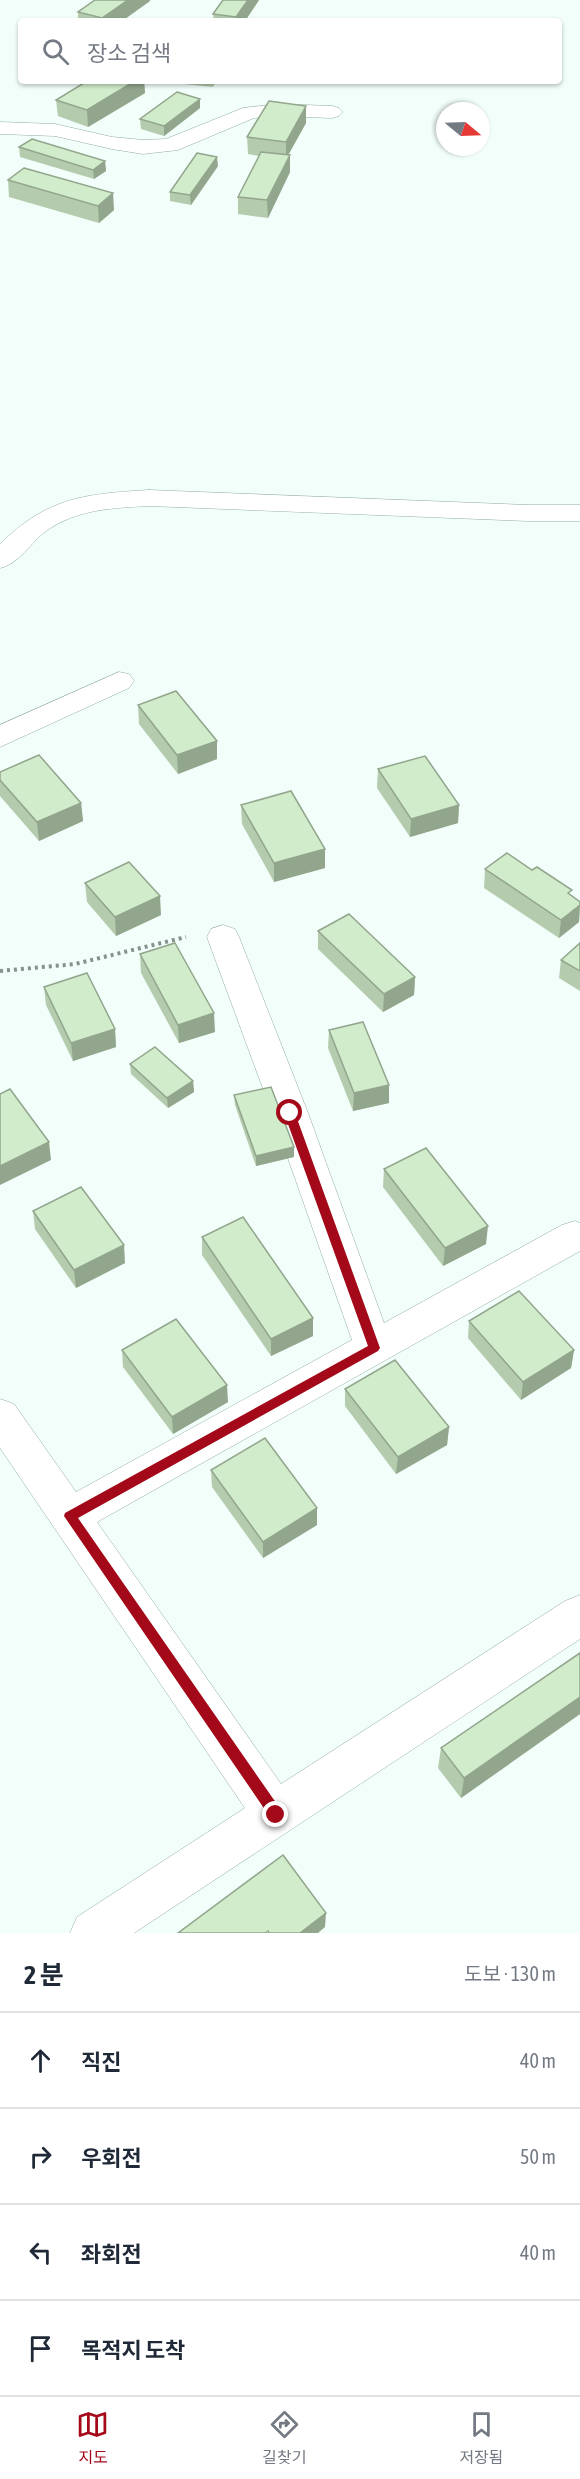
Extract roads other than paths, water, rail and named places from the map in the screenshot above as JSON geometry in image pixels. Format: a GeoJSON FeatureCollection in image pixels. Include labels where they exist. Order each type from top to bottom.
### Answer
{"type":"FeatureCollection","features":[{"type":"Feature","properties":{"kind":"street"},"geometry":{"type":"LineString","coordinates":[[0,128],[55,130],[112,143],[143,147],[170,145],[250,112],[279,110],[332,112]]}},
{"type":"Feature","properties":{"kind":"street"},"geometry":{"type":"LineString","coordinates":[[0,560],[38,524],[69,507],[106,501],[149,498],[528,513],[580,513]]}},
{"type":"Feature","properties":{"kind":"street"},"geometry":{"type":"LineString","coordinates":[[0,737],[119,681]]}},
{"type":"Feature","properties":{"kind":"street"},"geometry":{"type":"LineString","coordinates":[[223,937],[290,1113],[374,1348]]}},
{"type":"Feature","properties":{"kind":"street"},"geometry":{"type":"LineString","coordinates":[[70,1516],[576,1236]]}},
{"type":"Feature","properties":{"kind":"street"},"geometry":{"type":"LineString","coordinates":[[0,1416],[276,1815]]}},
{"type":"Feature","properties":{"kind":"street"},"geometry":{"type":"LineString","coordinates":[[93,1933],[580,1615]]}}]}
